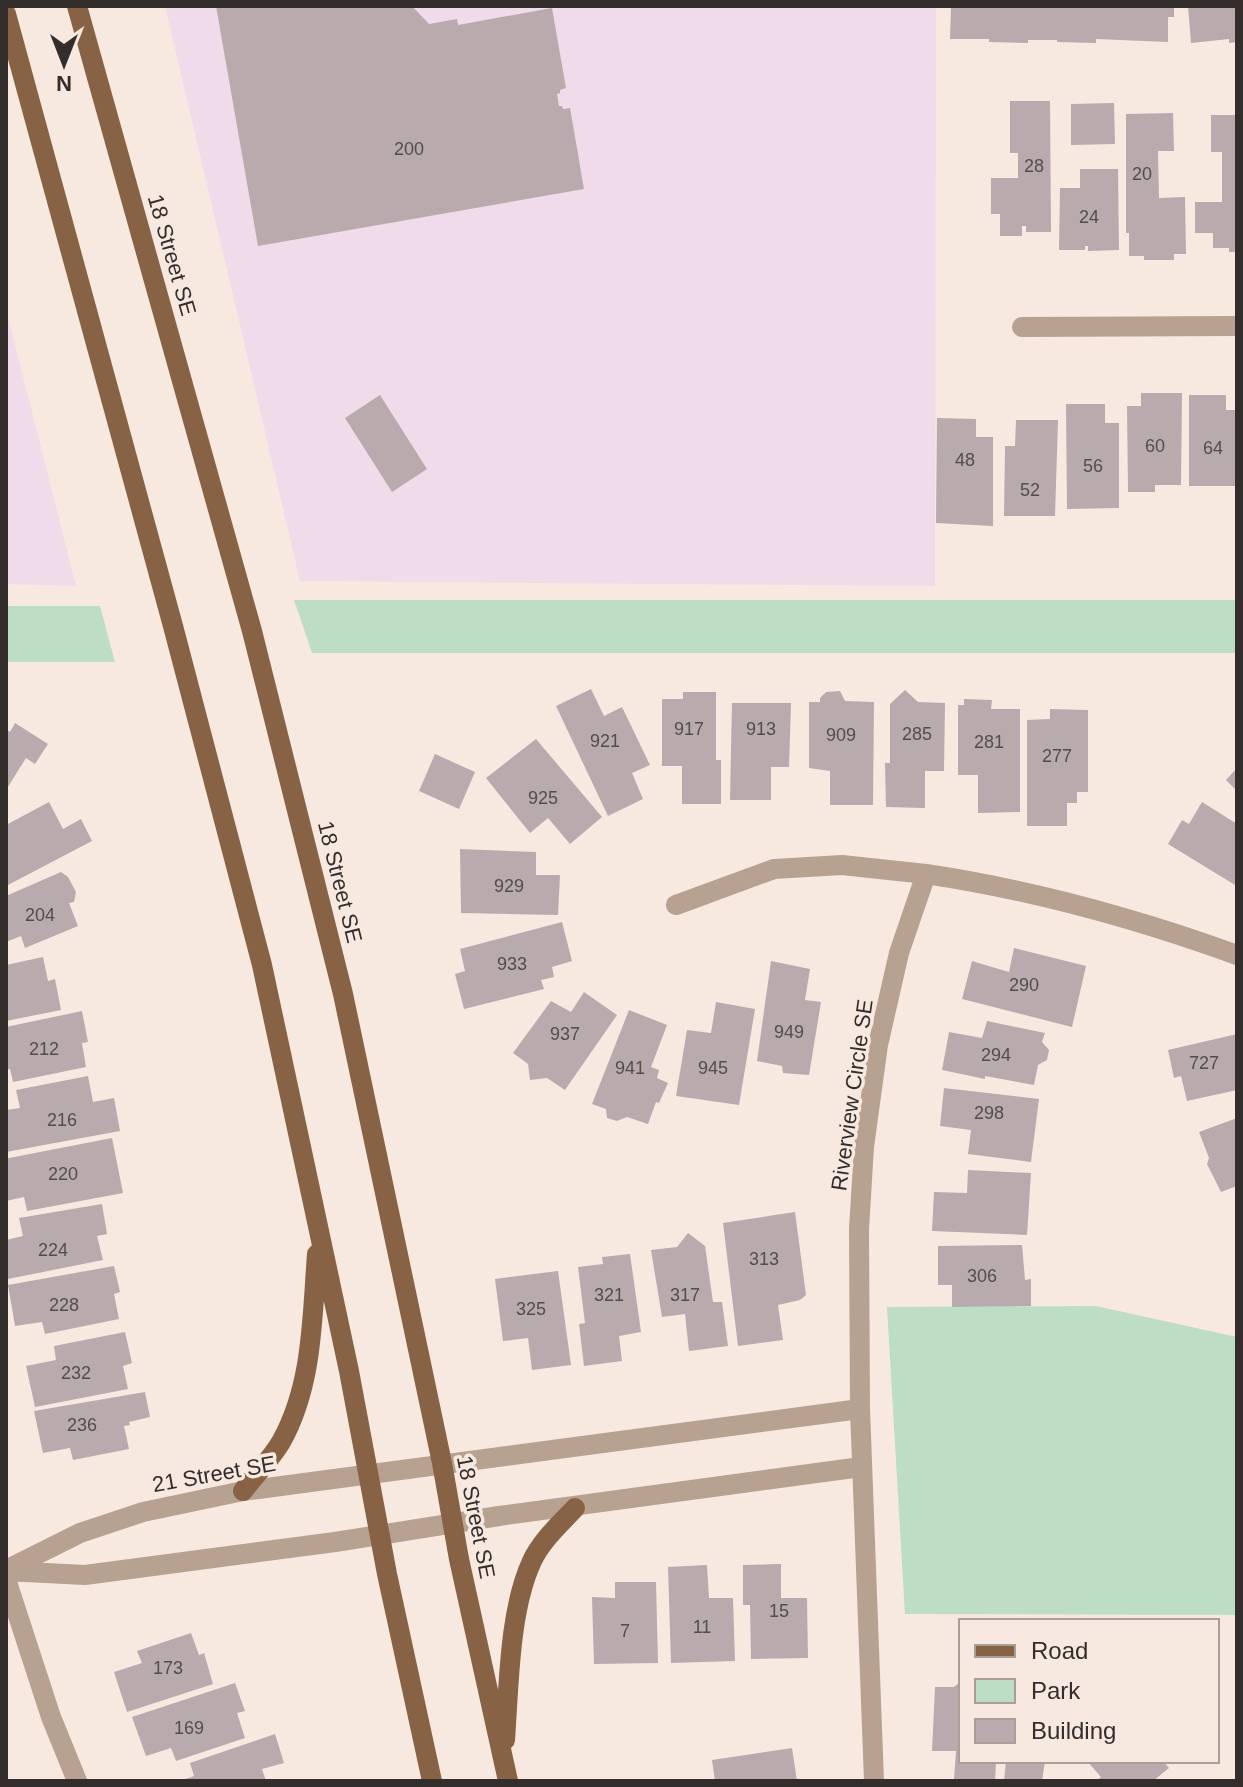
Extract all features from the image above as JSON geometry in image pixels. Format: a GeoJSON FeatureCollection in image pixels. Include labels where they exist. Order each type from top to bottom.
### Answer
{"type":"FeatureCollection","features":[{"type":"Feature","properties":{"kind":"main road","name":"18 Street SE"},"geometry":{"type":"LineString","coordinates":[[77,6],[263,676],[343,994],[442,1463],[459,1559],[508,1781]]}},
{"type":"Feature","properties":{"kind":"main road"},"geometry":{"type":"LineString","coordinates":[[6,14],[262,965],[432,1781]]}},
{"type":"Feature","properties":{"kind":"main road"},"geometry":{"type":"LineString","coordinates":[[243,1491],[280,1444],[300,1401],[309,1357],[319,1234]]}},
{"type":"Feature","properties":{"kind":"main road"},"geometry":{"type":"LineString","coordinates":[[503,1760],[520,1595],[532,1560],[547,1537],[575,1508]]}},
{"type":"Feature","properties":{"kind":"street"},"geometry":{"type":"LineString","coordinates":[[1022,327],[1237,326]]}},
{"type":"Feature","properties":{"kind":"street"},"geometry":{"type":"LineString","coordinates":[[676,905],[774,869],[842,865],[978,882],[1056,898],[1122,916],[1237,955]]}},
{"type":"Feature","properties":{"kind":"street","name":"Riverview Circle SE"},"geometry":{"type":"LineString","coordinates":[[874,1781],[861,1467],[859,1229],[864,1147],[878,1045],[899,953],[926,874]]}},
{"type":"Feature","properties":{"kind":"street"},"geometry":{"type":"LineString","coordinates":[[442,1463],[860,1409]]}},
{"type":"Feature","properties":{"kind":"street","name":"21 Street SE"},"geometry":{"type":"LineString","coordinates":[[6,1570],[80,1533],[143,1512],[243,1491],[442,1463]]}},
{"type":"Feature","properties":{"kind":"street"},"geometry":{"type":"LineString","coordinates":[[454,1524],[861,1467]]}},
{"type":"Feature","properties":{"kind":"street","name":"21 Street SE"},"geometry":{"type":"LineString","coordinates":[[6,1570],[85,1575],[454,1524]]}},
{"type":"Feature","properties":{"kind":"street"},"geometry":{"type":"LineString","coordinates":[[6,1579],[51,1717],[77,1781]]}},
{"type":"Feature","properties":{"kind":"shaded area"},"geometry":{"type":"Polygon","coordinates":[[[165,6],[936,6],[935,586],[300,581],[165,6]]]}},
{"type":"Feature","properties":{"kind":"shaded area"},"geometry":{"type":"Polygon","coordinates":[[[6,309],[76,586],[6,584],[6,309]]]}},
{"type":"Feature","properties":{"kind":"green space"},"geometry":{"type":"Polygon","coordinates":[[[294,600],[1237,600],[1237,653],[312,653],[294,600]]]}},
{"type":"Feature","properties":{"kind":"green space"},"geometry":{"type":"Polygon","coordinates":[[[6,606],[100,606],[115,662],[6,662],[6,606]]]}},
{"type":"Feature","properties":{"kind":"green space"},"geometry":{"type":"Polygon","coordinates":[[[1096,1306],[1237,1337],[1237,1615],[905,1614],[887,1307],[1096,1306]]]}},
{"type":"Feature","properties":{"kind":"building"},"geometry":{"type":"Polygon","coordinates":[[[216,6],[412,6],[429,24],[457,19],[458,25],[552,8],[566,88],[557,94],[559,106],[570,108],[584,189],[258,246],[216,6]]]}},
{"type":"Feature","properties":{"kind":"building"},"geometry":{"type":"Polygon","coordinates":[[[951,6],[1174,6],[1174,17],[1168,17],[1168,42],[1096,39],[1096,43],[1057,40],[989,42],[989,39],[950,39],[951,6]]]}},
{"type":"Feature","properties":{"kind":"building"},"geometry":{"type":"Polygon","coordinates":[[[1188,6],[1237,6],[1237,42],[1229,43],[1229,39],[1191,43],[1188,6]]]}},
{"type":"Feature","properties":{"kind":"building"},"geometry":{"type":"Polygon","coordinates":[[[1010,101],[1050,101],[1051,232],[1026,232],[1026,226],[1022,226],[1022,236],[1000,236],[1000,214],[991,214],[991,178],[1018,178],[1018,153],[1010,153],[1010,101]]]}},
{"type":"Feature","properties":{"kind":"building"},"geometry":{"type":"Polygon","coordinates":[[[1114,103],[1115,144],[1071,145],[1071,104],[1114,103]]]}},
{"type":"Feature","properties":{"kind":"building"},"geometry":{"type":"Polygon","coordinates":[[[1173,113],[1174,151],[1158,151],[1159,198],[1185,197],[1186,254],[1174,254],[1174,260],[1144,260],[1144,256],[1129,256],[1129,233],[1126,233],[1126,114],[1173,113]]]}},
{"type":"Feature","properties":{"kind":"building"},"geometry":{"type":"Polygon","coordinates":[[[1211,115],[1237,115],[1237,252],[1229,252],[1229,248],[1213,248],[1213,233],[1195,233],[1195,202],[1222,202],[1222,152],[1211,152],[1211,115]]]}},
{"type":"Feature","properties":{"kind":"building"},"geometry":{"type":"Polygon","coordinates":[[[1080,169],[1118,169],[1119,250],[1088,251],[1088,246],[1085,246],[1085,250],[1059,250],[1060,188],[1080,188],[1080,169]]]}},
{"type":"Feature","properties":{"kind":"building"},"geometry":{"type":"Polygon","coordinates":[[[1141,393],[1182,393],[1181,485],[1155,485],[1155,492],[1128,492],[1127,406],[1141,406],[1141,393]]]}},
{"type":"Feature","properties":{"kind":"building"},"geometry":{"type":"Polygon","coordinates":[[[380,395],[427,469],[392,492],[345,418],[380,395]]]}},
{"type":"Feature","properties":{"kind":"building"},"geometry":{"type":"Polygon","coordinates":[[[1189,395],[1226,395],[1226,410],[1237,410],[1237,486],[1189,486],[1189,395]]]}},
{"type":"Feature","properties":{"kind":"building"},"geometry":{"type":"Polygon","coordinates":[[[1066,404],[1105,404],[1105,423],[1119,423],[1119,508],[1067,509],[1066,404]]]}},
{"type":"Feature","properties":{"kind":"building"},"geometry":{"type":"Polygon","coordinates":[[[937,418],[976,419],[976,437],[993,437],[993,526],[936,523],[937,418]]]}},
{"type":"Feature","properties":{"kind":"building"},"geometry":{"type":"Polygon","coordinates":[[[1016,420],[1058,420],[1055,516],[1004,516],[1005,446],[1015,446],[1016,420]]]}},
{"type":"Feature","properties":{"kind":"building"},"geometry":{"type":"Polygon","coordinates":[[[591,689],[604,716],[622,707],[650,765],[632,773],[643,799],[608,816],[556,706],[591,689]]]}},
{"type":"Feature","properties":{"kind":"building"},"geometry":{"type":"Polygon","coordinates":[[[905,690],[918,702],[945,703],[944,771],[925,771],[925,808],[886,807],[885,763],[890,763],[890,704],[905,690]]]}},
{"type":"Feature","properties":{"kind":"building"},"geometry":{"type":"Polygon","coordinates":[[[840,691],[845,701],[874,702],[873,805],[830,805],[830,771],[809,768],[809,702],[820,702],[826,692],[840,691]]]}},
{"type":"Feature","properties":{"kind":"building"},"geometry":{"type":"Polygon","coordinates":[[[683,692],[716,692],[716,760],[721,760],[721,804],[682,804],[682,766],[662,766],[662,699],[683,699],[683,692]]]}},
{"type":"Feature","properties":{"kind":"building"},"geometry":{"type":"Polygon","coordinates":[[[964,699],[992,700],[991,709],[1020,709],[1020,812],[978,813],[978,775],[958,775],[958,705],[964,705],[964,699]]]}},
{"type":"Feature","properties":{"kind":"building"},"geometry":{"type":"Polygon","coordinates":[[[732,703],[791,703],[789,767],[771,767],[771,800],[730,800],[732,703]]]}},
{"type":"Feature","properties":{"kind":"building"},"geometry":{"type":"Polygon","coordinates":[[[1050,709],[1088,710],[1088,792],[1077,792],[1077,803],[1067,803],[1067,826],[1027,826],[1027,720],[1050,719],[1050,709]]]}},
{"type":"Feature","properties":{"kind":"building"},"geometry":{"type":"Polygon","coordinates":[[[15,723],[48,744],[35,764],[26,758],[6,790],[6,729],[10,732],[15,723]]]}},
{"type":"Feature","properties":{"kind":"building"},"geometry":{"type":"Polygon","coordinates":[[[536,739],[602,817],[570,844],[548,818],[530,833],[486,778],[536,739]]]}},
{"type":"Feature","properties":{"kind":"building"},"geometry":{"type":"Polygon","coordinates":[[[435,754],[475,772],[459,809],[419,791],[435,754]]]}},
{"type":"Feature","properties":{"kind":"building"},"geometry":{"type":"Polygon","coordinates":[[[1237,768],[1237,791],[1226,780],[1237,768]]]}},
{"type":"Feature","properties":{"kind":"building"},"geometry":{"type":"Polygon","coordinates":[[[49,802],[63,829],[81,819],[92,841],[6,886],[6,825],[49,802]]]}},
{"type":"Feature","properties":{"kind":"building"},"geometry":{"type":"Polygon","coordinates":[[[1202,802],[1237,824],[1235,885],[1168,844],[1182,820],[1189,824],[1202,802]]]}},
{"type":"Feature","properties":{"kind":"building"},"geometry":{"type":"Polygon","coordinates":[[[460,849],[536,852],[536,875],[560,875],[558,915],[461,913],[460,849]]]}},
{"type":"Feature","properties":{"kind":"building"},"geometry":{"type":"Polygon","coordinates":[[[61,872],[68,877],[76,892],[74,902],[69,903],[78,926],[25,948],[21,936],[6,942],[6,896],[61,872]]]}},
{"type":"Feature","properties":{"kind":"building"},"geometry":{"type":"Polygon","coordinates":[[[562,922],[572,961],[552,967],[554,977],[541,980],[544,989],[464,1009],[455,974],[465,971],[460,949],[562,922]]]}},
{"type":"Feature","properties":{"kind":"building"},"geometry":{"type":"Polygon","coordinates":[[[1014,948],[1086,966],[1072,1027],[962,999],[972,961],[1009,972],[1014,948]]]}},
{"type":"Feature","properties":{"kind":"building"},"geometry":{"type":"Polygon","coordinates":[[[43,957],[48,981],[55,979],[61,1010],[6,1021],[6,965],[43,957]]]}},
{"type":"Feature","properties":{"kind":"building"},"geometry":{"type":"Polygon","coordinates":[[[771,961],[810,969],[805,1000],[821,1002],[809,1075],[783,1073],[782,1066],[757,1061],[771,961]]]}},
{"type":"Feature","properties":{"kind":"building"},"geometry":{"type":"Polygon","coordinates":[[[584,992],[617,1015],[565,1090],[547,1078],[530,1080],[528,1064],[513,1053],[551,1001],[571,1012],[584,992]]]}},
{"type":"Feature","properties":{"kind":"building"},"geometry":{"type":"Polygon","coordinates":[[[716,1002],[755,1009],[739,1105],[676,1096],[687,1030],[711,1033],[716,1002]]]}},
{"type":"Feature","properties":{"kind":"building"},"geometry":{"type":"Polygon","coordinates":[[[629,1010],[667,1025],[651,1067],[659,1070],[657,1078],[668,1083],[659,1103],[656,1102],[648,1124],[627,1117],[617,1121],[607,1118],[606,1109],[592,1104],[629,1010]]]}},
{"type":"Feature","properties":{"kind":"building"},"geometry":{"type":"Polygon","coordinates":[[[82,1011],[88,1042],[82,1043],[86,1067],[13,1082],[10,1069],[6,1070],[6,1027],[82,1011]]]}},
{"type":"Feature","properties":{"kind":"building"},"geometry":{"type":"Polygon","coordinates":[[[987,1021],[1045,1033],[1042,1042],[1049,1050],[1047,1060],[1038,1065],[1034,1085],[942,1070],[949,1032],[982,1038],[987,1021]]]}},
{"type":"Feature","properties":{"kind":"building"},"geometry":{"type":"Polygon","coordinates":[[[1237,1034],[1237,1090],[1187,1101],[1181,1076],[1174,1078],[1168,1050],[1237,1034]]]}},
{"type":"Feature","properties":{"kind":"building"},"geometry":{"type":"Polygon","coordinates":[[[88,1076],[93,1102],[114,1098],[120,1131],[6,1152],[6,1110],[20,1108],[16,1090],[88,1076]]]}},
{"type":"Feature","properties":{"kind":"building"},"geometry":{"type":"Polygon","coordinates":[[[944,1088],[1039,1099],[1031,1162],[968,1154],[971,1130],[940,1126],[944,1088]]]}},
{"type":"Feature","properties":{"kind":"building"},"geometry":{"type":"Polygon","coordinates":[[[1237,1118],[1237,1186],[1221,1192],[1207,1164],[1209,1158],[1199,1132],[1237,1118]]]}},
{"type":"Feature","properties":{"kind":"building"},"geometry":{"type":"Polygon","coordinates":[[[112,1138],[123,1193],[27,1211],[24,1197],[6,1201],[6,1160],[9,1158],[112,1138]]]}},
{"type":"Feature","properties":{"kind":"building"},"geometry":{"type":"Polygon","coordinates":[[[968,1170],[1031,1173],[1027,1235],[932,1231],[934,1192],[967,1193],[968,1170]]]}},
{"type":"Feature","properties":{"kind":"building"},"geometry":{"type":"Polygon","coordinates":[[[102,1204],[107,1234],[97,1236],[103,1260],[8,1279],[6,1240],[23,1236],[19,1218],[102,1204]]]}},
{"type":"Feature","properties":{"kind":"building"},"geometry":{"type":"Polygon","coordinates":[[[795,1212],[806,1295],[800,1300],[778,1305],[783,1340],[738,1346],[723,1223],[795,1212]]]}},
{"type":"Feature","properties":{"kind":"building"},"geometry":{"type":"Polygon","coordinates":[[[688,1233],[705,1246],[713,1302],[722,1302],[728,1346],[689,1351],[685,1314],[662,1317],[651,1250],[677,1247],[688,1233]]]}},
{"type":"Feature","properties":{"kind":"building"},"geometry":{"type":"Polygon","coordinates":[[[1022,1245],[1025,1280],[1031,1279],[1031,1306],[952,1307],[952,1285],[938,1285],[938,1246],[1022,1245]]]}},
{"type":"Feature","properties":{"kind":"building"},"geometry":{"type":"Polygon","coordinates":[[[630,1254],[641,1332],[619,1336],[622,1361],[584,1366],[579,1324],[585,1323],[578,1267],[603,1264],[602,1257],[630,1254]]]}},
{"type":"Feature","properties":{"kind":"building"},"geometry":{"type":"Polygon","coordinates":[[[114,1266],[120,1292],[114,1294],[119,1319],[45,1334],[42,1322],[15,1326],[8,1285],[114,1266]]]}},
{"type":"Feature","properties":{"kind":"building"},"geometry":{"type":"Polygon","coordinates":[[[558,1271],[571,1365],[532,1370],[528,1338],[503,1341],[495,1279],[558,1271]]]}},
{"type":"Feature","properties":{"kind":"building"},"geometry":{"type":"Polygon","coordinates":[[[125,1332],[132,1363],[123,1366],[128,1389],[35,1407],[26,1366],[56,1360],[54,1346],[125,1332]]]}},
{"type":"Feature","properties":{"kind":"building"},"geometry":{"type":"Polygon","coordinates":[[[145,1392],[150,1417],[124,1426],[129,1449],[73,1460],[70,1448],[43,1453],[34,1411],[145,1392]]]}},
{"type":"Feature","properties":{"kind":"building"},"geometry":{"type":"Polygon","coordinates":[[[781,1564],[781,1598],[807,1598],[808,1658],[751,1659],[750,1605],[743,1605],[743,1565],[781,1564]]]}},
{"type":"Feature","properties":{"kind":"building"},"geometry":{"type":"Polygon","coordinates":[[[707,1565],[709,1598],[733,1598],[735,1661],[671,1663],[668,1567],[707,1565]]]}},
{"type":"Feature","properties":{"kind":"building"},"geometry":{"type":"Polygon","coordinates":[[[615,1582],[656,1582],[658,1663],[594,1664],[592,1597],[615,1598],[615,1582]]]}},
{"type":"Feature","properties":{"kind":"building"},"geometry":{"type":"Polygon","coordinates":[[[191,1633],[199,1655],[204,1653],[213,1684],[127,1712],[114,1672],[142,1663],[137,1651],[191,1633]]]}},
{"type":"Feature","properties":{"kind":"building"},"geometry":{"type":"Polygon","coordinates":[[[235,1683],[245,1711],[237,1713],[245,1738],[176,1761],[171,1748],[146,1756],[132,1717],[235,1683]]]}},
{"type":"Feature","properties":{"kind":"building"},"geometry":{"type":"Polygon","coordinates":[[[959,1683],[959,1763],[996,1763],[995,1781],[954,1779],[956,1751],[932,1751],[935,1687],[954,1687],[959,1683]]]}},
{"type":"Feature","properties":{"kind":"building"},"geometry":{"type":"Polygon","coordinates":[[[275,1734],[284,1763],[262,1769],[266,1781],[179,1781],[194,1776],[190,1763],[275,1734]]]}},
{"type":"Feature","properties":{"kind":"building"},"geometry":{"type":"Polygon","coordinates":[[[792,1748],[797,1781],[715,1781],[712,1760],[792,1748]]]}},
{"type":"Feature","properties":{"kind":"building"},"geometry":{"type":"Polygon","coordinates":[[[1006,1763],[1045,1763],[1042,1781],[1004,1781],[1006,1763]]]}},
{"type":"Feature","properties":{"kind":"building"},"geometry":{"type":"Polygon","coordinates":[[[1089,1763],[1165,1763],[1169,1768],[1153,1781],[1096,1781],[1101,1777],[1089,1763]]]}}]}
